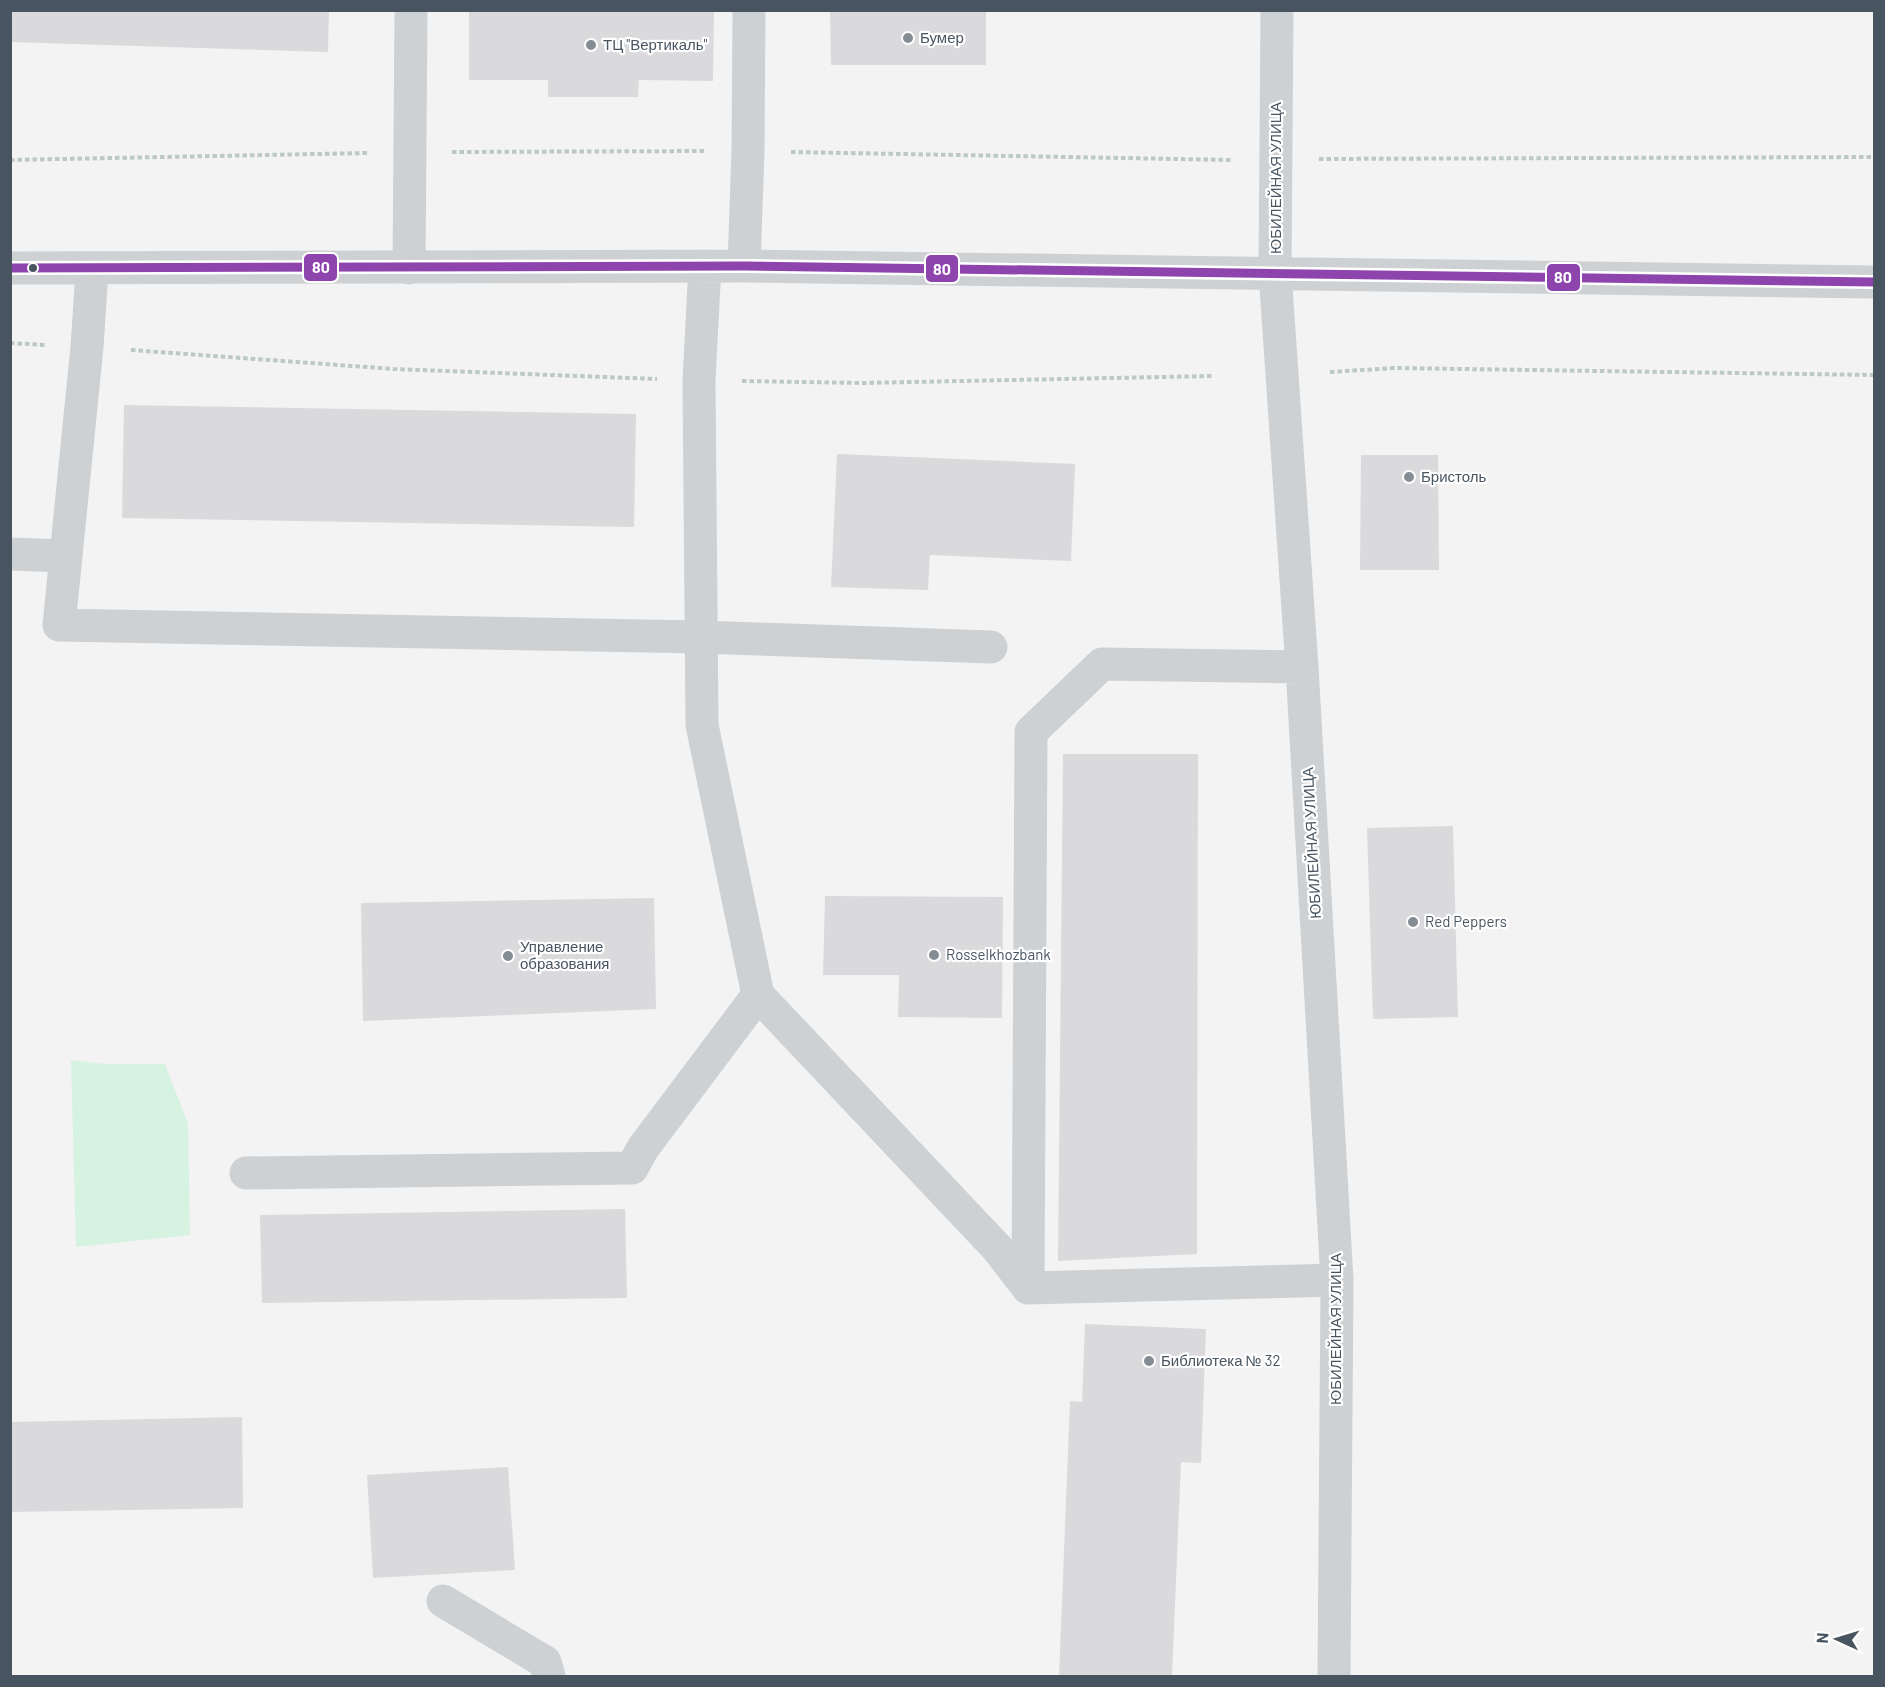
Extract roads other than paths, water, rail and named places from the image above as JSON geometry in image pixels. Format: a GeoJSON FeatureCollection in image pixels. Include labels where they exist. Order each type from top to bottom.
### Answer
{"type":"FeatureCollection","features":[{"type":"Feature","properties":{"kind":"street"},"geometry":{"type":"LineString","coordinates":[[409,268],[411,10]]}},
{"type":"Feature","properties":{"kind":"street"},"geometry":{"type":"LineString","coordinates":[[744,266],[749,10]]}},
{"type":"Feature","properties":{"kind":"street","name":"ЮБИЛЕЙНАЯ УЛИЦА"},"geometry":{"type":"LineString","coordinates":[[1277,10],[1275,273],[1302,667],[1337,1280],[1334,1677]]}},
{"type":"Feature","properties":{"kind":"street"},"geometry":{"type":"LineString","coordinates":[[705,266],[699,380],[702,725],[758,995],[998,1249],[1028,1288]]}},
{"type":"Feature","properties":{"kind":"street"},"geometry":{"type":"LineString","coordinates":[[10,268],[92,270],[744,266],[1875,282]]}},
{"type":"Feature","properties":{"kind":"street"},"geometry":{"type":"LineString","coordinates":[[92,270],[87,347],[64,556],[59,625],[700,638],[991,647]]}},
{"type":"Feature","properties":{"kind":"street"},"geometry":{"type":"LineString","coordinates":[[10,554],[64,556]]}},
{"type":"Feature","properties":{"kind":"street"},"geometry":{"type":"LineString","coordinates":[[1028,1288],[1031,732],[1102,664],[1302,667]]}},
{"type":"Feature","properties":{"kind":"street"},"geometry":{"type":"LineString","coordinates":[[246,1173],[632,1168],[643,1148],[758,995]]}},
{"type":"Feature","properties":{"kind":"street"},"geometry":{"type":"LineString","coordinates":[[1028,1288],[1337,1280]]}},
{"type":"Feature","properties":{"kind":"street"},"geometry":{"type":"LineString","coordinates":[[443,1601],[545,1662],[549,1677]]}},
{"type":"Feature","properties":{"kind":"place","name":"Бумер"},"geometry":{"type":"Point","coordinates":[908,38]}},
{"type":"Feature","properties":{"kind":"place","name":"ТЦ \"Вертикаль\""},"geometry":{"type":"Point","coordinates":[591,45]}},
{"type":"Feature","properties":{"kind":"place","name":"Бристоль"},"geometry":{"type":"Point","coordinates":[1409,477]}},
{"type":"Feature","properties":{"kind":"place","name":"Red Peppers"},"geometry":{"type":"Point","coordinates":[1413,922]}},
{"type":"Feature","properties":{"kind":"place","name":"Rosselkhozbank"},"geometry":{"type":"Point","coordinates":[934,955]}},
{"type":"Feature","properties":{"kind":"place","name":"Управление образования"},"geometry":{"type":"Point","coordinates":[508,956]}},
{"type":"Feature","properties":{"kind":"place","name":"Библиотека № 32"},"geometry":{"type":"Point","coordinates":[1149,1361]}}]}
